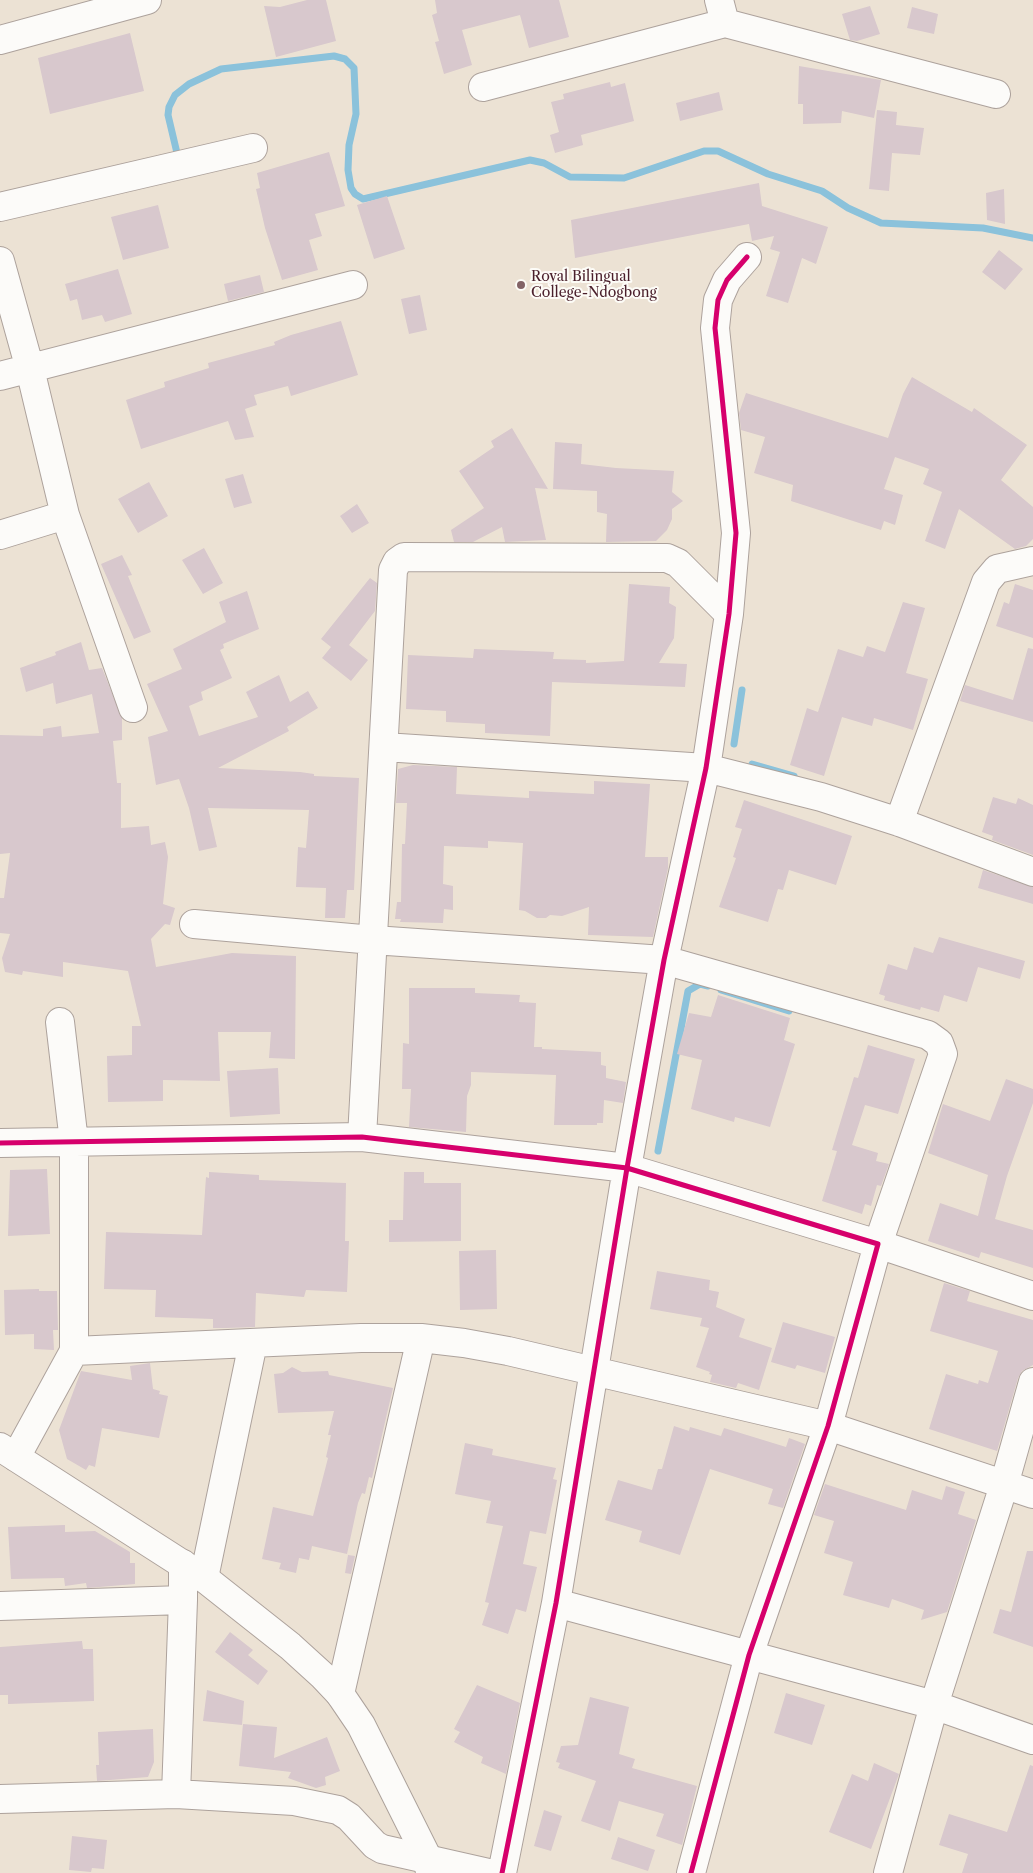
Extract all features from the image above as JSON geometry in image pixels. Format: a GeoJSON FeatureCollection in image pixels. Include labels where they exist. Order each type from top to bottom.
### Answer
{"type":"FeatureCollection","features":[{"type":"Feature","properties":{"kind":"street"},"geometry":{"type":"LineString","coordinates":[[0,40],[148,0]]}},
{"type":"Feature","properties":{"kind":"street"},"geometry":{"type":"LineString","coordinates":[[483,87],[722,12],[996,94]]}},
{"type":"Feature","properties":{"kind":"street"},"geometry":{"type":"LineString","coordinates":[[0,207],[253,148]]}},
{"type":"Feature","properties":{"kind":"street"},"geometry":{"type":"LineString","coordinates":[[502,1873],[556,1603],[627,1168],[664,960],[706,768],[729,614],[736,533],[735,506],[716,328],[718,300],[727,280],[747,257]]}},
{"type":"Feature","properties":{"kind":"street"},"geometry":{"type":"LineString","coordinates":[[0,261],[30,368],[65,515],[133,708]]}},
{"type":"Feature","properties":{"kind":"street"},"geometry":{"type":"LineString","coordinates":[[0,376],[353,284]]}},
{"type":"Feature","properties":{"kind":"street"},"geometry":{"type":"LineString","coordinates":[[0,535],[65,515]]}},
{"type":"Feature","properties":{"kind":"street"},"geometry":{"type":"LineString","coordinates":[[362,1137],[393,570],[397,562],[404,556],[667,558],[678,563],[729,614]]}},
{"type":"Feature","properties":{"kind":"street"},"geometry":{"type":"LineString","coordinates":[[899,822],[986,582],[997,569],[1032,563]]}},
{"type":"Feature","properties":{"kind":"street"},"geometry":{"type":"LineString","coordinates":[[384,747],[706,768],[821,797],[899,822],[1033,872]]}},
{"type":"Feature","properties":{"kind":"street"},"geometry":{"type":"LineString","coordinates":[[194,924],[373,940],[664,960],[928,1034],[940,1043],[943,1054],[878,1244],[828,1426],[749,1655],[691,1873]]}},
{"type":"Feature","properties":{"kind":"street"},"geometry":{"type":"LineString","coordinates":[[60,1022],[74,1142],[74,1351],[8,1452],[194,1571],[290,1646],[340,1694],[361,1725],[429,1866]]}},
{"type":"Feature","properties":{"kind":"street"},"geometry":{"type":"LineString","coordinates":[[0,1143],[362,1137],[627,1168],[878,1244],[1033,1296]]}},
{"type":"Feature","properties":{"kind":"street"},"geometry":{"type":"LineString","coordinates":[[74,1351],[421,1338],[508,1351],[595,1373],[828,1426],[1033,1494]]}},
{"type":"Feature","properties":{"kind":"street"},"geometry":{"type":"LineString","coordinates":[[340,1694],[421,1338]]}},
{"type":"Feature","properties":{"kind":"street"},"geometry":{"type":"LineString","coordinates":[[176,1794],[183,1600],[194,1571],[253,1343]]}},
{"type":"Feature","properties":{"kind":"street"},"geometry":{"type":"LineString","coordinates":[[888,1873],[934,1705],[1004,1484],[1033,1382]]}},
{"type":"Feature","properties":{"kind":"street"},"geometry":{"type":"LineString","coordinates":[[0,1606],[183,1600]]}},
{"type":"Feature","properties":{"kind":"street"},"geometry":{"type":"LineString","coordinates":[[556,1603],[934,1705],[1033,1740]]}},
{"type":"Feature","properties":{"kind":"street"},"geometry":{"type":"LineString","coordinates":[[0,1799],[176,1794],[294,1801],[338,1810],[349,1817],[375,1845],[429,1866],[488,1873]]}},
{"type":"Feature","properties":{"kind":"building"},"geometry":{"type":"Polygon","coordinates":[[[307,0],[326,0],[336,41],[276,57],[264,6],[280,7],[307,0]]]}},
{"type":"Feature","properties":{"kind":"building"},"geometry":{"type":"Polygon","coordinates":[[[435,0],[559,0],[569,37],[529,48],[520,15],[462,30],[472,65],[444,74],[435,42],[439,41],[432,15],[437,13],[435,0]]]}},
{"type":"Feature","properties":{"kind":"building"},"geometry":{"type":"Polygon","coordinates":[[[870,6],[880,34],[857,41],[850,40],[842,14],[870,6]]]}},
{"type":"Feature","properties":{"kind":"building"},"geometry":{"type":"Polygon","coordinates":[[[912,7],[938,14],[934,34],[907,28],[912,7]]]}},
{"type":"Feature","properties":{"kind":"building"},"geometry":{"type":"Polygon","coordinates":[[[130,33],[144,91],[50,114],[38,58],[130,33]]]}},
{"type":"Feature","properties":{"kind":"building"},"geometry":{"type":"Polygon","coordinates":[[[799,66],[881,80],[874,118],[842,111],[841,123],[803,124],[803,104],[798,104],[799,66]]]}},
{"type":"Feature","properties":{"kind":"building"},"geometry":{"type":"Polygon","coordinates":[[[610,82],[611,87],[625,83],[634,121],[581,135],[583,145],[555,153],[550,135],[559,132],[551,102],[564,99],[563,94],[610,82]]]}},
{"type":"Feature","properties":{"kind":"building"},"geometry":{"type":"Polygon","coordinates":[[[719,92],[723,110],[680,121],[676,103],[719,92]]]}},
{"type":"Feature","properties":{"kind":"building"},"geometry":{"type":"Polygon","coordinates":[[[877,110],[897,112],[896,125],[924,128],[920,155],[892,153],[889,191],[869,189],[877,110]]]}},
{"type":"Feature","properties":{"kind":"building"},"geometry":{"type":"Polygon","coordinates":[[[329,152],[345,206],[315,214],[322,236],[309,240],[318,270],[282,280],[265,228],[256,189],[260,188],[257,173],[329,152]]]}},
{"type":"Feature","properties":{"kind":"building"},"geometry":{"type":"Polygon","coordinates":[[[759,183],[762,206],[828,227],[816,264],[802,258],[788,303],[766,296],[780,252],[770,249],[774,236],[752,241],[749,224],[575,258],[571,220],[759,183]]]}},
{"type":"Feature","properties":{"kind":"building"},"geometry":{"type":"Polygon","coordinates":[[[1004,189],[1005,224],[987,220],[986,193],[1004,189]]]}},
{"type":"Feature","properties":{"kind":"building"},"geometry":{"type":"Polygon","coordinates":[[[387,196],[405,249],[374,259],[357,205],[387,196]]]}},
{"type":"Feature","properties":{"kind":"building"},"geometry":{"type":"Polygon","coordinates":[[[158,205],[169,248],[123,260],[111,217],[158,205]]]}},
{"type":"Feature","properties":{"kind":"building"},"geometry":{"type":"Polygon","coordinates":[[[999,250],[1023,269],[1005,290],[982,272],[999,250]]]}},
{"type":"Feature","properties":{"kind":"building"},"geometry":{"type":"Polygon","coordinates":[[[118,269],[132,314],[105,322],[102,315],[82,320],[77,299],[70,301],[65,284],[118,269]]]}},
{"type":"Feature","properties":{"kind":"building"},"geometry":{"type":"Polygon","coordinates":[[[260,275],[264,292],[228,301],[224,284],[260,275]]]}},
{"type":"Feature","properties":{"kind":"building"},"geometry":{"type":"Polygon","coordinates":[[[420,295],[427,330],[409,334],[401,299],[420,295]]]}},
{"type":"Feature","properties":{"kind":"building"},"geometry":{"type":"Polygon","coordinates":[[[341,321],[358,375],[291,396],[288,386],[254,395],[257,405],[245,409],[254,437],[235,440],[228,421],[141,449],[126,400],[165,387],[164,382],[209,368],[208,363],[275,345],[274,342],[291,335],[341,321]]]}},
{"type":"Feature","properties":{"kind":"building"},"geometry":{"type":"Polygon","coordinates":[[[912,377],[972,412],[974,408],[1027,445],[1001,480],[1033,507],[1033,539],[1026,546],[1015,549],[959,509],[945,549],[925,541],[942,492],[923,484],[929,469],[895,457],[884,489],[903,495],[895,525],[884,521],[881,530],[791,501],[793,485],[754,473],[765,437],[741,430],[739,413],[746,393],[888,438],[903,394],[912,377]]]}},
{"type":"Feature","properties":{"kind":"building"},"geometry":{"type":"Polygon","coordinates":[[[512,428],[548,489],[535,488],[546,540],[505,542],[502,527],[473,542],[454,542],[451,530],[484,508],[459,471],[494,447],[491,441],[512,428]]]}},
{"type":"Feature","properties":{"kind":"building"},"geometry":{"type":"Polygon","coordinates":[[[555,442],[582,444],[581,464],[674,471],[672,492],[683,501],[672,509],[672,519],[667,530],[656,541],[606,542],[607,514],[597,512],[597,491],[553,489],[555,442]]]}},
{"type":"Feature","properties":{"kind":"building"},"geometry":{"type":"Polygon","coordinates":[[[243,474],[252,503],[234,508],[225,479],[243,474]]]}},
{"type":"Feature","properties":{"kind":"building"},"geometry":{"type":"Polygon","coordinates":[[[149,482],[168,516],[138,533],[118,499],[149,482]]]}},
{"type":"Feature","properties":{"kind":"building"},"geometry":{"type":"Polygon","coordinates":[[[357,504],[369,523],[352,533],[340,516],[357,504]]]}},
{"type":"Feature","properties":{"kind":"building"},"geometry":{"type":"Polygon","coordinates":[[[204,548],[223,583],[203,594],[182,560],[204,548]]]}},
{"type":"Feature","properties":{"kind":"building"},"geometry":{"type":"Polygon","coordinates":[[[122,555],[132,575],[128,576],[151,632],[134,639],[101,564],[122,555]]]}},
{"type":"Feature","properties":{"kind":"building"},"geometry":{"type":"Polygon","coordinates":[[[370,578],[377,583],[375,611],[349,645],[368,660],[351,681],[322,658],[331,647],[321,639],[370,578]]]}},
{"type":"Feature","properties":{"kind":"building"},"geometry":{"type":"Polygon","coordinates":[[[629,584],[670,587],[669,603],[676,607],[674,638],[659,663],[687,664],[685,687],[552,682],[550,736],[485,733],[485,724],[446,722],[446,711],[406,709],[408,655],[473,658],[474,649],[554,652],[553,659],[586,660],[586,663],[624,661],[629,584]]]}},
{"type":"Feature","properties":{"kind":"building"},"geometry":{"type":"Polygon","coordinates":[[[1015,584],[1033,590],[1033,638],[996,626],[1004,602],[1009,604],[1015,584]]]}},
{"type":"Feature","properties":{"kind":"building"},"geometry":{"type":"Polygon","coordinates":[[[247,591],[259,629],[223,644],[224,648],[220,650],[232,678],[201,692],[203,700],[189,706],[199,736],[258,717],[246,692],[279,675],[290,702],[308,691],[318,708],[287,727],[289,731],[218,768],[300,772],[314,774],[314,776],[359,778],[354,890],[347,890],[345,918],[325,918],[326,888],[296,887],[298,847],[306,848],[309,810],[208,808],[217,847],[199,851],[189,808],[179,779],[156,785],[148,737],[168,731],[147,684],[182,669],[173,649],[226,622],[219,602],[247,591]]]}},
{"type":"Feature","properties":{"kind":"building"},"geometry":{"type":"Polygon","coordinates":[[[903,602],[925,608],[906,673],[928,679],[913,730],[874,718],[872,726],[842,717],[824,776],[790,765],[807,708],[818,712],[838,649],[863,657],[867,646],[885,652],[903,602]]]}},
{"type":"Feature","properties":{"kind":"building"},"geometry":{"type":"Polygon","coordinates":[[[81,642],[89,670],[102,668],[122,718],[122,740],[113,741],[117,783],[121,783],[121,828],[149,826],[151,845],[165,842],[168,857],[163,904],[175,908],[170,925],[165,924],[151,939],[156,967],[232,953],[296,956],[295,1059],[269,1058],[271,1032],[218,1032],[220,1081],[163,1080],[163,1101],[108,1102],[107,1056],[132,1055],[132,1026],[141,1026],[128,971],[63,962],[63,977],[23,971],[22,975],[5,972],[2,958],[10,934],[0,933],[0,898],[4,898],[10,853],[0,854],[0,735],[43,736],[43,729],[61,726],[62,737],[99,733],[92,694],[56,704],[53,683],[26,692],[20,668],[56,655],[55,652],[81,642]]]}},
{"type":"Feature","properties":{"kind":"building"},"geometry":{"type":"Polygon","coordinates":[[[1028,648],[1033,649],[1033,722],[960,701],[965,685],[1013,700],[1028,648]]]}},
{"type":"Feature","properties":{"kind":"building"},"geometry":{"type":"Polygon","coordinates":[[[413,765],[457,767],[456,794],[529,798],[529,791],[594,794],[594,781],[650,784],[645,857],[668,857],[668,868],[653,937],[588,935],[589,907],[562,916],[550,915],[546,918],[537,918],[525,911],[519,910],[523,843],[488,841],[488,848],[444,846],[443,884],[453,886],[453,910],[444,909],[443,923],[400,922],[401,919],[395,919],[397,902],[401,902],[402,844],[405,844],[407,803],[396,803],[398,769],[413,765]]]}},
{"type":"Feature","properties":{"kind":"building"},"geometry":{"type":"Polygon","coordinates":[[[993,797],[1016,804],[1018,798],[1033,805],[1033,855],[992,840],[993,836],[982,832],[993,797]]]}},
{"type":"Feature","properties":{"kind":"building"},"geometry":{"type":"Polygon","coordinates":[[[744,800],[852,836],[836,885],[789,870],[783,890],[778,889],[768,922],[719,907],[736,858],[733,857],[742,829],[735,827],[744,800]]]}},
{"type":"Feature","properties":{"kind":"building"},"geometry":{"type":"Polygon","coordinates":[[[983,870],[1033,887],[1033,904],[978,888],[983,870]]]}},
{"type":"Feature","properties":{"kind":"building"},"geometry":{"type":"Polygon","coordinates":[[[939,937],[1025,961],[1020,979],[978,967],[967,1002],[944,995],[939,1012],[921,1007],[920,1010],[884,1000],[885,996],[879,994],[888,964],[907,970],[914,947],[933,953],[939,937]]]}},
{"type":"Feature","properties":{"kind":"building"},"geometry":{"type":"Polygon","coordinates":[[[409,988],[475,988],[475,993],[520,995],[519,1002],[536,1003],[534,1047],[601,1052],[601,1065],[606,1066],[606,1078],[626,1082],[623,1103],[604,1100],[603,1123],[597,1123],[597,1125],[554,1125],[556,1075],[471,1072],[471,1085],[467,1096],[466,1132],[409,1127],[411,1089],[402,1089],[403,1043],[409,1044],[409,988]]]}},
{"type":"Feature","properties":{"kind":"building"},"geometry":{"type":"Polygon","coordinates":[[[718,995],[790,1018],[784,1040],[795,1044],[770,1127],[735,1117],[734,1122],[691,1109],[702,1060],[677,1054],[689,1013],[711,1017],[718,995]]]}},
{"type":"Feature","properties":{"kind":"building"},"geometry":{"type":"Polygon","coordinates":[[[868,1045],[915,1059],[898,1114],[865,1105],[852,1145],[878,1153],[876,1161],[889,1164],[881,1186],[877,1185],[871,1206],[865,1204],[862,1214],[822,1201],[837,1151],[832,1150],[854,1077],[858,1078],[868,1045]]]}},
{"type":"Feature","properties":{"kind":"building"},"geometry":{"type":"Polygon","coordinates":[[[278,1068],[280,1114],[230,1117],[227,1071],[278,1068]]]}},
{"type":"Feature","properties":{"kind":"building"},"geometry":{"type":"Polygon","coordinates":[[[1006,1079],[1033,1089],[1033,1103],[1007,1176],[995,1219],[1033,1230],[1033,1268],[981,1252],[979,1258],[928,1241],[940,1203],[978,1216],[988,1175],[928,1153],[943,1104],[990,1121],[1006,1079]]]}},
{"type":"Feature","properties":{"kind":"building"},"geometry":{"type":"Polygon","coordinates":[[[47,1169],[50,1234],[8,1236],[10,1170],[47,1169]]]}},
{"type":"Feature","properties":{"kind":"building"},"geometry":{"type":"Polygon","coordinates":[[[209,1172],[259,1175],[259,1180],[346,1183],[345,1241],[349,1241],[347,1292],[306,1290],[304,1297],[256,1293],[255,1327],[213,1328],[213,1319],[155,1317],[156,1290],[104,1289],[106,1232],[202,1235],[206,1177],[209,1178],[209,1172]]]}},
{"type":"Feature","properties":{"kind":"building"},"geometry":{"type":"Polygon","coordinates":[[[404,1172],[424,1172],[424,1183],[461,1183],[461,1241],[389,1242],[389,1220],[403,1220],[404,1172]]]}},
{"type":"Feature","properties":{"kind":"building"},"geometry":{"type":"Polygon","coordinates":[[[496,1250],[497,1309],[460,1310],[459,1251],[496,1250]]]}},
{"type":"Feature","properties":{"kind":"building"},"geometry":{"type":"Polygon","coordinates":[[[657,1271],[710,1280],[709,1290],[719,1292],[716,1307],[745,1319],[739,1337],[772,1348],[759,1390],[738,1383],[736,1388],[710,1382],[712,1375],[709,1374],[710,1372],[696,1367],[709,1328],[700,1326],[702,1318],[650,1309],[657,1271]]]}},
{"type":"Feature","properties":{"kind":"building"},"geometry":{"type":"Polygon","coordinates":[[[944,1283],[970,1291],[967,1301],[1033,1320],[1033,1365],[1022,1371],[1018,1378],[997,1451],[929,1429],[946,1374],[978,1384],[979,1380],[988,1383],[998,1351],[930,1331],[944,1283]]]}},
{"type":"Feature","properties":{"kind":"building"},"geometry":{"type":"Polygon","coordinates":[[[39,1289],[39,1291],[57,1291],[58,1330],[53,1330],[54,1350],[34,1349],[34,1334],[5,1335],[4,1290],[39,1289]]]}},
{"type":"Feature","properties":{"kind":"building"},"geometry":{"type":"Polygon","coordinates":[[[783,1322],[835,1337],[825,1373],[797,1365],[795,1369],[771,1362],[783,1322]]]}},
{"type":"Feature","properties":{"kind":"building"},"geometry":{"type":"Polygon","coordinates":[[[150,1363],[153,1389],[160,1391],[159,1394],[168,1396],[159,1438],[102,1428],[95,1467],[89,1465],[86,1470],[67,1459],[59,1430],[81,1371],[132,1380],[130,1366],[150,1363]]]}},
{"type":"Feature","properties":{"kind":"building"},"geometry":{"type":"Polygon","coordinates":[[[292,1367],[302,1372],[328,1371],[329,1375],[393,1388],[372,1478],[369,1477],[365,1494],[362,1493],[358,1503],[347,1554],[312,1546],[309,1560],[299,1558],[296,1573],[279,1569],[281,1563],[262,1559],[273,1507],[313,1516],[328,1458],[326,1457],[331,1435],[328,1435],[334,1411],[278,1413],[274,1374],[283,1373],[292,1367]]]}},
{"type":"Feature","properties":{"kind":"building"},"geometry":{"type":"Polygon","coordinates":[[[674,1426],[689,1431],[690,1427],[721,1436],[724,1428],[786,1447],[789,1438],[805,1444],[783,1508],[768,1504],[773,1489],[710,1469],[680,1555],[639,1542],[642,1531],[605,1520],[618,1480],[652,1490],[658,1469],[662,1469],[674,1426]]]}},
{"type":"Feature","properties":{"kind":"building"},"geometry":{"type":"Polygon","coordinates":[[[465,1443],[493,1449],[492,1455],[556,1468],[553,1479],[557,1480],[546,1534],[530,1531],[523,1564],[537,1567],[526,1612],[516,1609],[508,1634],[482,1625],[489,1603],[485,1602],[503,1526],[486,1523],[491,1501],[455,1494],[465,1443]]]}},
{"type":"Feature","properties":{"kind":"building"},"geometry":{"type":"Polygon","coordinates":[[[825,1484],[906,1510],[912,1490],[942,1500],[946,1486],[965,1492],[958,1514],[976,1520],[947,1612],[921,1620],[924,1610],[892,1599],[889,1608],[843,1595],[853,1562],[824,1553],[834,1521],[814,1515],[825,1484]]]}},
{"type":"Feature","properties":{"kind":"building"},"geometry":{"type":"Polygon","coordinates":[[[65,1525],[65,1532],[95,1531],[130,1552],[130,1563],[135,1563],[135,1584],[87,1588],[86,1583],[65,1586],[64,1578],[11,1579],[8,1527],[65,1525]]]}},
{"type":"Feature","properties":{"kind":"building"},"geometry":{"type":"Polygon","coordinates":[[[1027,1551],[1033,1551],[1033,1647],[993,1633],[1000,1609],[1011,1612],[1027,1551]]]}},
{"type":"Feature","properties":{"kind":"building"},"geometry":{"type":"Polygon","coordinates":[[[348,1555],[355,1556],[351,1574],[345,1573],[348,1555]]]}},
{"type":"Feature","properties":{"kind":"building"},"geometry":{"type":"Polygon","coordinates":[[[230,1632],[253,1650],[248,1655],[268,1671],[258,1685],[215,1652],[230,1632]]]}},
{"type":"Feature","properties":{"kind":"building"},"geometry":{"type":"Polygon","coordinates":[[[82,1641],[83,1649],[93,1649],[94,1701],[8,1704],[8,1695],[0,1695],[0,1647],[82,1641]]]}},
{"type":"Feature","properties":{"kind":"building"},"geometry":{"type":"Polygon","coordinates":[[[477,1685],[520,1703],[506,1774],[481,1763],[483,1757],[454,1742],[460,1732],[454,1729],[477,1685]]]}},
{"type":"Feature","properties":{"kind":"building"},"geometry":{"type":"Polygon","coordinates":[[[207,1690],[244,1701],[242,1725],[203,1721],[207,1690]]]}},
{"type":"Feature","properties":{"kind":"building"},"geometry":{"type":"Polygon","coordinates":[[[786,1693],[825,1705],[812,1745],[774,1733],[786,1693]]]}},
{"type":"Feature","properties":{"kind":"building"},"geometry":{"type":"Polygon","coordinates":[[[590,1697],[629,1707],[619,1754],[635,1759],[632,1768],[697,1786],[682,1845],[656,1836],[664,1814],[619,1801],[610,1831],[581,1821],[596,1781],[558,1768],[560,1763],[556,1762],[561,1746],[578,1745],[590,1697]]]}},
{"type":"Feature","properties":{"kind":"building"},"geometry":{"type":"Polygon","coordinates":[[[243,1724],[277,1727],[274,1758],[327,1737],[340,1771],[325,1777],[326,1785],[316,1788],[288,1778],[291,1772],[239,1766],[243,1724]]]}},
{"type":"Feature","properties":{"kind":"building"},"geometry":{"type":"Polygon","coordinates":[[[153,1729],[154,1762],[148,1777],[97,1781],[96,1765],[99,1765],[98,1732],[153,1729]]]}},
{"type":"Feature","properties":{"kind":"building"},"geometry":{"type":"Polygon","coordinates":[[[874,1763],[899,1774],[871,1849],[829,1832],[852,1774],[868,1781],[874,1763]]]}},
{"type":"Feature","properties":{"kind":"building"},"geometry":{"type":"Polygon","coordinates":[[[1030,1765],[1033,1766],[1033,1873],[962,1873],[968,1854],[939,1845],[949,1814],[1007,1832],[1030,1765]]]}},
{"type":"Feature","properties":{"kind":"building"},"geometry":{"type":"Polygon","coordinates":[[[544,1810],[562,1816],[551,1851],[534,1846],[544,1810]]]}},
{"type":"Feature","properties":{"kind":"building"},"geometry":{"type":"Polygon","coordinates":[[[72,1836],[107,1840],[104,1869],[92,1868],[91,1872],[69,1870],[72,1836]]]}},
{"type":"Feature","properties":{"kind":"building"},"geometry":{"type":"Polygon","coordinates":[[[618,1837],[655,1850],[648,1871],[611,1859],[618,1837]]]}},
{"type":"Feature","properties":{"kind":"waterway"},"geometry":{"type":"LineString","coordinates":[[177,153],[168,115],[169,107],[175,95],[189,84],[221,69],[334,56],[345,59],[354,68],[356,114],[349,145],[348,170],[351,188],[355,194],[363,199],[530,160],[544,163],[570,177],[624,178],[704,151],[718,151],[768,174],[822,191],[848,208],[881,223],[983,228],[1033,238]]}},
{"type":"Feature","properties":{"kind":"waterway"},"geometry":{"type":"LineString","coordinates":[[734,744],[742,690]]}},
{"type":"Feature","properties":{"kind":"waterway"},"geometry":{"type":"LineString","coordinates":[[752,764],[794,776]]}},
{"type":"Feature","properties":{"kind":"waterway"},"geometry":{"type":"LineString","coordinates":[[658,1151],[688,991],[700,984],[708,986]]}},
{"type":"Feature","properties":{"kind":"waterway"},"geometry":{"type":"LineString","coordinates":[[721,990],[789,1011]]}},
{"type":"Feature","properties":{"kind":"cycle path"},"geometry":{"type":"LineString","coordinates":[[502,1873],[556,1603],[627,1168],[664,960],[706,768],[729,614],[736,533],[715,328],[718,300],[727,280],[747,257]]}},
{"type":"Feature","properties":{"kind":"cycle path"},"geometry":{"type":"LineString","coordinates":[[0,1143],[362,1137],[627,1168],[878,1244],[828,1426],[749,1655],[691,1873]]}},
{"type":"Feature","properties":{"kind":"place","name":"Royal Bilingual College-Ndogbong"},"geometry":{"type":"Point","coordinates":[521,285]}}]}
